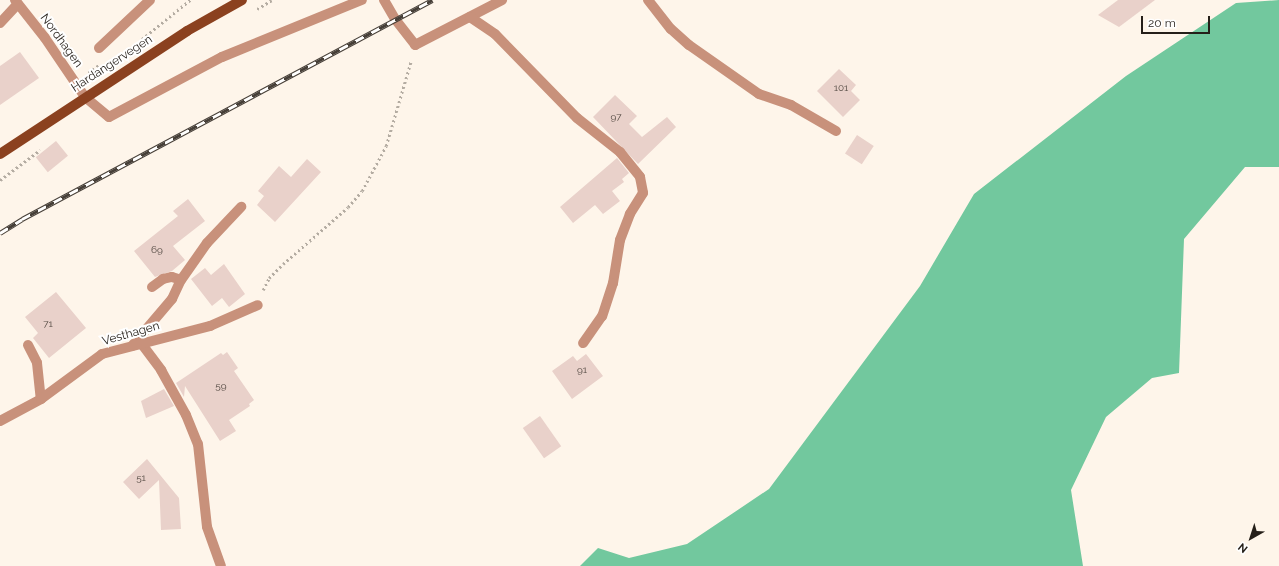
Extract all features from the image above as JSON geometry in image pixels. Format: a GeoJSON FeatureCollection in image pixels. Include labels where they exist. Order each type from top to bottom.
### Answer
{"type":"FeatureCollection","features":[{"type":"Feature","properties":{"kind":"main road","name":"Hardangervegen"},"geometry":{"type":"LineString","coordinates":[[0,154],[188,31],[242,0]]}},
{"type":"Feature","properties":{"kind":"street"},"geometry":{"type":"LineString","coordinates":[[99,48],[150,0]]}},
{"type":"Feature","properties":{"kind":"street","name":"Nordhagen"},"geometry":{"type":"LineString","coordinates":[[16,2],[45,38],[86,97],[109,117],[222,57],[362,0]]}},
{"type":"Feature","properties":{"kind":"street"},"geometry":{"type":"LineString","coordinates":[[384,0],[394,19],[415,45],[470,18],[502,0]]}},
{"type":"Feature","properties":{"kind":"street"},"geometry":{"type":"LineString","coordinates":[[648,0],[671,29],[689,45],[759,94],[791,104],[836,131]]}},
{"type":"Feature","properties":{"kind":"street"},"geometry":{"type":"LineString","coordinates":[[0,24],[16,2]]}},
{"type":"Feature","properties":{"kind":"street"},"geometry":{"type":"LineString","coordinates":[[470,18],[495,34],[577,118],[620,152],[640,177],[643,193],[630,214],[620,240],[613,283],[602,316],[583,343]]}},
{"type":"Feature","properties":{"kind":"street"},"geometry":{"type":"LineString","coordinates":[[221,566],[207,527],[198,444],[186,415],[168,383],[136,345],[172,299],[181,280],[207,243],[241,207]]}},
{"type":"Feature","properties":{"kind":"street"},"geometry":{"type":"LineString","coordinates":[[152,287],[163,279],[172,277],[181,280]]}},
{"type":"Feature","properties":{"kind":"street","name":"Vesthagen"},"geometry":{"type":"LineString","coordinates":[[0,421],[41,399],[102,354],[210,326],[258,306]]}},
{"type":"Feature","properties":{"kind":"street"},"geometry":{"type":"LineString","coordinates":[[28,345],[37,363],[41,399]]}},
{"type":"Feature","properties":{"kind":"path"},"geometry":{"type":"LineString","coordinates":[[136,44],[190,0]]}},
{"type":"Feature","properties":{"kind":"path"},"geometry":{"type":"LineString","coordinates":[[258,306],[269,278],[348,208],[362,191],[386,146],[396,116],[415,45]]}},
{"type":"Feature","properties":{"kind":"path"},"geometry":{"type":"LineString","coordinates":[[74,81],[102,64]]}},
{"type":"Feature","properties":{"kind":"green space"},"geometry":{"type":"Polygon","coordinates":[[[1279,0],[1279,167],[1245,167],[1184,239],[1179,373],[1152,378],[1106,417],[1071,490],[1083,566],[580,566],[598,548],[629,558],[687,544],[769,489],[920,286],[974,194],[1126,76],[1236,3],[1279,0]]]}},
{"type":"Feature","properties":{"kind":"building"},"geometry":{"type":"Polygon","coordinates":[[[1118,0],[1155,0],[1119,27],[1098,15],[1118,0]]]}},
{"type":"Feature","properties":{"kind":"building"},"geometry":{"type":"Polygon","coordinates":[[[20,52],[39,78],[0,105],[0,66],[20,52]]]}},
{"type":"Feature","properties":{"kind":"building"},"geometry":{"type":"Polygon","coordinates":[[[839,69],[856,85],[851,91],[860,100],[843,117],[817,91],[839,69]]]}},
{"type":"Feature","properties":{"kind":"building"},"geometry":{"type":"Polygon","coordinates":[[[615,95],[637,116],[629,124],[642,137],[667,117],[676,127],[638,164],[593,117],[615,95]]]}},
{"type":"Feature","properties":{"kind":"building"},"geometry":{"type":"Polygon","coordinates":[[[857,135],[874,146],[862,164],[845,153],[857,135]]]}},
{"type":"Feature","properties":{"kind":"building"},"geometry":{"type":"Polygon","coordinates":[[[56,141],[68,156],[48,172],[36,157],[56,141]]]}},
{"type":"Feature","properties":{"kind":"building"},"geometry":{"type":"Polygon","coordinates":[[[617,158],[629,173],[622,179],[624,182],[612,191],[620,201],[603,214],[595,205],[573,223],[560,207],[617,158]]]}},
{"type":"Feature","properties":{"kind":"building"},"geometry":{"type":"Polygon","coordinates":[[[307,159],[321,172],[275,222],[257,205],[264,196],[258,191],[279,166],[291,177],[307,159]]]}},
{"type":"Feature","properties":{"kind":"building"},"geometry":{"type":"Polygon","coordinates":[[[188,199],[205,221],[173,246],[185,260],[172,271],[155,277],[134,251],[178,216],[173,211],[188,199]]]}},
{"type":"Feature","properties":{"kind":"building"},"geometry":{"type":"Polygon","coordinates":[[[224,264],[245,294],[229,307],[222,298],[212,306],[191,279],[205,268],[211,275],[224,264]]]}},
{"type":"Feature","properties":{"kind":"building"},"geometry":{"type":"Polygon","coordinates":[[[56,292],[86,328],[49,358],[33,338],[38,333],[25,317],[56,292]]]}},
{"type":"Feature","properties":{"kind":"building"},"geometry":{"type":"Polygon","coordinates":[[[227,352],[238,368],[234,371],[254,400],[249,404],[250,406],[229,420],[236,431],[220,441],[185,386],[184,397],[176,383],[221,353],[223,355],[227,352]]]}},
{"type":"Feature","properties":{"kind":"building"},"geometry":{"type":"Polygon","coordinates":[[[586,354],[603,376],[572,399],[552,371],[573,356],[577,361],[586,354]]]}},
{"type":"Feature","properties":{"kind":"building"},"geometry":{"type":"Polygon","coordinates":[[[164,389],[174,406],[146,418],[141,401],[164,389]]]}},
{"type":"Feature","properties":{"kind":"building"},"geometry":{"type":"Polygon","coordinates":[[[540,416],[561,446],[544,458],[523,428],[540,416]]]}},
{"type":"Feature","properties":{"kind":"building"},"geometry":{"type":"Polygon","coordinates":[[[147,459],[179,498],[181,529],[161,530],[159,480],[139,499],[123,482],[147,459]]]}},
{"type":"Feature","properties":{"kind":"railway"},"geometry":{"type":"LineString","coordinates":[[0,233],[22,219],[432,0]]}}]}
